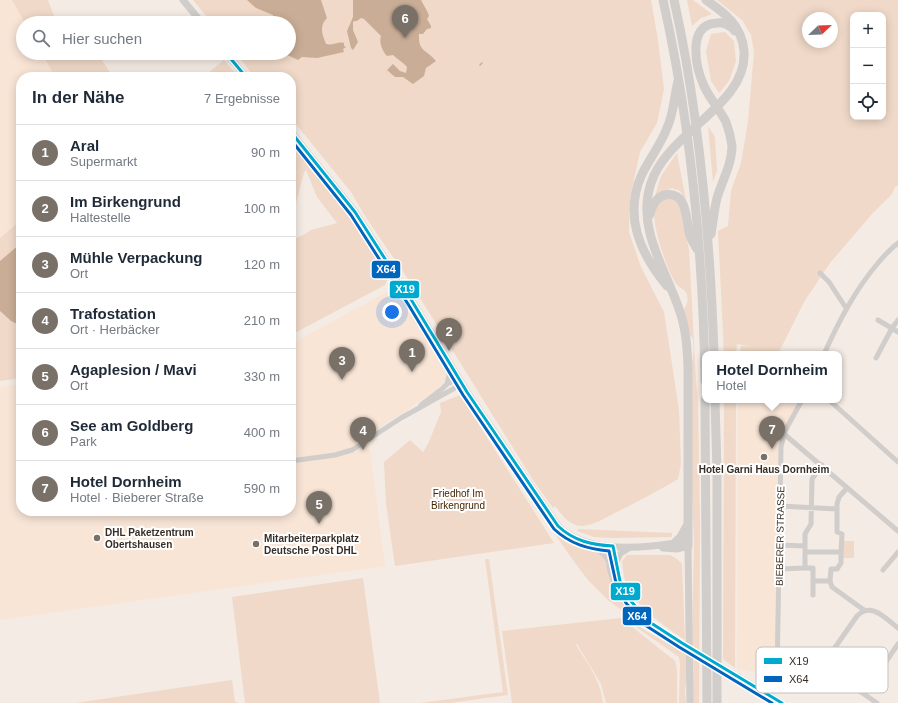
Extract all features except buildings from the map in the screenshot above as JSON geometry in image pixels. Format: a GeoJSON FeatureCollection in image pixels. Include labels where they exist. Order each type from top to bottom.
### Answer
{"type":"FeatureCollection","features":[{"type":"Feature","properties":{"kind":"highway"},"geometry":{"type":"LineString","coordinates":[[663,0],[679,79],[688,142],[699,255],[704,351]]}},
{"type":"Feature","properties":{"kind":"highway"},"geometry":{"type":"LineString","coordinates":[[674,0],[698,133],[709,250],[714,351]]}},
{"type":"Feature","properties":{"kind":"highway"},"geometry":{"type":"LineString","coordinates":[[688,546],[688,350],[683,320],[652,241],[647,221],[648,194],[653,177],[659,165],[679,141],[732,91],[742,73],[744,50],[741,36],[734,24],[724,13],[706,0]]}},
{"type":"Feature","properties":{"kind":"highway"},"geometry":{"type":"LineString","coordinates":[[709,250],[717,200],[729,164],[731,152],[730,134],[720,112],[706,90],[701,77],[695,51],[696,40],[698,34],[705,27],[713,23],[725,24],[731,26],[736,32],[744,50]]}},
{"type":"Feature","properties":{"kind":"highway"},"geometry":{"type":"LineString","coordinates":[[675,297],[642,250],[637,234],[634,211],[637,188],[642,175],[664,136],[671,118],[674,108],[674,94],[679,79]]}},
{"type":"Feature","properties":{"kind":"highway"},"geometry":{"type":"LineString","coordinates":[[647,221],[653,206],[659,198],[667,195],[676,196],[683,204],[689,234],[699,255]]}},
{"type":"Feature","properties":{"kind":"highway"},"geometry":{"type":"LineString","coordinates":[[705,403],[707,703]]}},
{"type":"Feature","properties":{"kind":"highway"},"geometry":{"type":"LineString","coordinates":[[715,403],[717,472],[717,703]]}},
{"type":"Feature","properties":{"kind":"highway"},"geometry":{"type":"LineString","coordinates":[[676,546],[682,537],[688,522]]}},
{"type":"Feature","properties":{"kind":"main road"},"geometry":{"type":"LineString","coordinates":[[183,0],[196,16]]}},
{"type":"Feature","properties":{"kind":"main road"},"geometry":{"type":"LineString","coordinates":[[232,60],[242,72]]}},
{"type":"Feature","properties":{"kind":"main road"},"geometry":{"type":"LineString","coordinates":[[296,138],[355,212],[412,301],[448,361],[554,521],[568,534],[591,544],[631,547],[676,546],[680,543],[688,546],[690,703]]}},
{"type":"Feature","properties":{"kind":"main road"},"geometry":{"type":"LineString","coordinates":[[676,546],[683,552],[688,560]]}},
{"type":"Feature","properties":{"kind":"street"},"geometry":{"type":"LineString","coordinates":[[825,351],[835,328],[858,288],[898,243]]}},
{"type":"Feature","properties":{"kind":"street"},"geometry":{"type":"LineString","coordinates":[[820,273],[829,282],[846,308]]}},
{"type":"Feature","properties":{"kind":"street"},"geometry":{"type":"LineString","coordinates":[[878,320],[898,332]]}},
{"type":"Feature","properties":{"kind":"street"},"geometry":{"type":"LineString","coordinates":[[876,358],[898,320]]}},
{"type":"Feature","properties":{"kind":"street"},"geometry":{"type":"LineString","coordinates":[[447,384],[448,361]]}},
{"type":"Feature","properties":{"kind":"street"},"geometry":{"type":"LineString","coordinates":[[419,407],[447,384],[461,381]]}},
{"type":"Feature","properties":{"kind":"street"},"geometry":{"type":"LineString","coordinates":[[296,459],[335,455],[352,450],[461,381]]}},
{"type":"Feature","properties":{"kind":"street","name":"BIEBERER STRASSE"},"geometry":{"type":"LineString","coordinates":[[778,647],[781,455],[784,434],[800,403]]}},
{"type":"Feature","properties":{"kind":"street"},"geometry":{"type":"LineString","coordinates":[[832,403],[898,462]]}},
{"type":"Feature","properties":{"kind":"street"},"geometry":{"type":"LineString","coordinates":[[784,434],[898,531]]}},
{"type":"Feature","properties":{"kind":"street"},"geometry":{"type":"LineString","coordinates":[[805,568],[805,534],[811,524],[812,479],[814,474],[822,466]]}},
{"type":"Feature","properties":{"kind":"street"},"geometry":{"type":"LineString","coordinates":[[847,488],[839,498],[838,509],[837,532],[842,534],[841,563],[837,569],[831,569],[830,581],[832,587],[864,610]]}},
{"type":"Feature","properties":{"kind":"street"},"geometry":{"type":"LineString","coordinates":[[780,506],[838,509]]}},
{"type":"Feature","properties":{"kind":"street"},"geometry":{"type":"LineString","coordinates":[[591,544],[609,560],[630,600],[648,621],[682,644],[756,688]]}},
{"type":"Feature","properties":{"kind":"street"},"geometry":{"type":"LineString","coordinates":[[613,546],[613,566]]}},
{"type":"Feature","properties":{"kind":"street"},"geometry":{"type":"LineString","coordinates":[[780,546],[805,546]]}},
{"type":"Feature","properties":{"kind":"street"},"geometry":{"type":"LineString","coordinates":[[613,566],[619,555],[631,547]]}},
{"type":"Feature","properties":{"kind":"street"},"geometry":{"type":"LineString","coordinates":[[805,552],[841,552]]}},
{"type":"Feature","properties":{"kind":"street"},"geometry":{"type":"LineString","coordinates":[[883,570],[898,552]]}},
{"type":"Feature","properties":{"kind":"street"},"geometry":{"type":"LineString","coordinates":[[779,569],[813,568],[813,595]]}},
{"type":"Feature","properties":{"kind":"street"},"geometry":{"type":"LineString","coordinates":[[813,581],[830,581]]}},
{"type":"Feature","properties":{"kind":"street"},"geometry":{"type":"LineString","coordinates":[[835,647],[857,616],[864,610],[868,609],[875,611],[898,628]]}},
{"type":"Feature","properties":{"kind":"street"},"geometry":{"type":"LineString","coordinates":[[888,659],[898,644]]}},
{"type":"Feature","properties":{"kind":"street"},"geometry":{"type":"LineString","coordinates":[[765,693],[782,703]]}},
{"type":"Feature","properties":{"kind":"street"},"geometry":{"type":"LineString","coordinates":[[864,694],[877,703]]}},
{"type":"Feature","properties":{"kind":"shaded area"},"geometry":{"type":"Polygon","coordinates":[[[0,0],[12,0],[21,16],[16,16],[16,60],[46,60],[52,72],[16,72],[16,224],[0,238],[0,0]]]}},
{"type":"Feature","properties":{"kind":"shaded area"},"geometry":{"type":"Polygon","coordinates":[[[247,0],[321,0],[327,18],[322,27],[322,33],[326,44],[344,43],[344,46],[346,47],[343,49],[344,52],[317,58],[302,57],[298,60],[296,59],[296,16],[273,16],[256,8],[247,0]]]}},
{"type":"Feature","properties":{"kind":"shaded area"},"geometry":{"type":"Polygon","coordinates":[[[353,0],[421,0],[428,13],[429,16],[427,19],[431,28],[427,29],[423,34],[419,34],[419,40],[423,50],[436,61],[426,68],[424,76],[413,84],[403,77],[395,77],[387,70],[393,64],[400,71],[406,73],[407,67],[393,55],[387,56],[381,46],[381,36],[364,19],[361,18],[353,22],[353,30],[358,42],[353,50],[351,48],[347,31],[353,17],[353,0]]]}},
{"type":"Feature","properties":{"kind":"shaded area"},"geometry":{"type":"Polygon","coordinates":[[[16,247],[16,324],[0,311],[0,261],[16,247]]]}},
{"type":"Feature","properties":{"kind":"shaded area"},"geometry":{"type":"Polygon","coordinates":[[[396,287],[445,370],[446,378],[436,391],[368,435],[385,566],[0,620],[0,387],[16,385],[16,516],[296,516],[296,341],[396,287]]]}},
{"type":"Feature","properties":{"kind":"shaded area"},"geometry":{"type":"Polygon","coordinates":[[[738,403],[799,403],[783,431],[779,448],[776,647],[756,647],[756,673],[737,669],[738,403]]]}},
{"type":"Feature","properties":{"kind":"green space"},"geometry":{"type":"Polygon","coordinates":[[[12,0],[48,0],[54,16],[21,16],[12,0]]]}},
{"type":"Feature","properties":{"kind":"green space"},"geometry":{"type":"Polygon","coordinates":[[[193,0],[651,0],[664,89],[657,123],[640,152],[630,198],[629,232],[641,267],[664,312],[679,410],[681,464],[678,479],[607,517],[586,526],[573,524],[566,519],[555,506],[553,508],[533,480],[412,285],[365,216],[351,192],[296,124],[296,72],[250,72],[241,60],[296,60],[296,16],[206,16],[193,0]]]}},
{"type":"Feature","properties":{"kind":"green space"},"geometry":{"type":"Polygon","coordinates":[[[687,0],[693,0],[712,14],[701,18],[692,26],[687,0]]]}},
{"type":"Feature","properties":{"kind":"green space"},"geometry":{"type":"Polygon","coordinates":[[[717,0],[898,0],[898,185],[895,187],[892,194],[872,214],[830,263],[804,302],[780,351],[740,351],[741,346],[753,347],[737,344],[736,351],[724,351],[718,231],[728,226],[731,191],[741,163],[748,122],[754,52],[751,35],[742,20],[717,0]]]}},
{"type":"Feature","properties":{"kind":"green space"},"geometry":{"type":"Polygon","coordinates":[[[725,32],[734,41],[736,61],[729,81],[719,93],[711,81],[706,51],[711,34],[725,32]]]}},
{"type":"Feature","properties":{"kind":"green space"},"geometry":{"type":"Polygon","coordinates":[[[46,60],[102,60],[110,72],[52,72],[46,60]]]}},
{"type":"Feature","properties":{"kind":"green space"},"geometry":{"type":"Polygon","coordinates":[[[224,60],[235,72],[209,72],[224,60]]]}},
{"type":"Feature","properties":{"kind":"green space"},"geometry":{"type":"Polygon","coordinates":[[[708,126],[715,137],[717,171],[713,182],[708,126]]]}},
{"type":"Feature","properties":{"kind":"green space"},"geometry":{"type":"Polygon","coordinates":[[[296,144],[347,209],[388,277],[385,285],[296,332],[296,238],[311,230],[337,223],[317,197],[306,170],[296,203],[296,144]]]}},
{"type":"Feature","properties":{"kind":"green space"},"geometry":{"type":"Polygon","coordinates":[[[677,153],[686,200],[680,191],[672,188],[655,196],[661,176],[677,153]]]}},
{"type":"Feature","properties":{"kind":"green space"},"geometry":{"type":"Polygon","coordinates":[[[670,197],[680,203],[689,250],[698,402],[700,522],[699,703],[692,703],[694,648],[692,640],[694,544],[691,369],[693,345],[684,310],[688,297],[685,291],[676,284],[668,267],[660,245],[654,214],[657,203],[670,197]]]}},
{"type":"Feature","properties":{"kind":"green space"},"geometry":{"type":"Polygon","coordinates":[[[16,224],[16,247],[0,261],[0,238],[16,224]]]}},
{"type":"Feature","properties":{"kind":"green space"},"geometry":{"type":"Polygon","coordinates":[[[0,311],[16,324],[16,379],[0,381],[0,311]]]}},
{"type":"Feature","properties":{"kind":"green space","name":"Friedhof Im Birkengrund"},"geometry":{"type":"Polygon","coordinates":[[[460,395],[554,543],[395,566],[386,504],[384,462],[410,440],[423,452],[428,444],[441,412],[440,403],[460,395]]]}},
{"type":"Feature","properties":{"kind":"green space"},"geometry":{"type":"Polygon","coordinates":[[[724,403],[736,403],[735,668],[723,659],[724,403]]]}},
{"type":"Feature","properties":{"kind":"green space"},"geometry":{"type":"Polygon","coordinates":[[[553,523],[570,542],[600,553],[604,557],[633,614],[644,625],[676,644],[648,629],[609,601],[588,580],[570,556],[548,524],[553,523]]]}},
{"type":"Feature","properties":{"kind":"green space"},"geometry":{"type":"Polygon","coordinates":[[[578,529],[672,533],[672,537],[594,537],[577,531],[578,529]]]}},
{"type":"Feature","properties":{"kind":"green space"},"geometry":{"type":"Polygon","coordinates":[[[843,541],[854,541],[854,558],[843,558],[843,541]]]}},
{"type":"Feature","properties":{"kind":"green space"},"geometry":{"type":"Polygon","coordinates":[[[627,555],[670,555],[682,564],[685,640],[667,628],[642,607],[635,599],[624,575],[622,561],[627,555]]]}},
{"type":"Feature","properties":{"kind":"green space"},"geometry":{"type":"Polygon","coordinates":[[[485,559],[489,559],[508,695],[450,703],[420,703],[503,692],[485,559]]]}},
{"type":"Feature","properties":{"kind":"green space"},"geometry":{"type":"Polygon","coordinates":[[[363,578],[380,703],[245,703],[232,597],[363,578]]]}},
{"type":"Feature","properties":{"kind":"green space"},"geometry":{"type":"Polygon","coordinates":[[[623,615],[646,631],[686,652],[686,703],[679,703],[679,657],[629,622],[623,615]]]}},
{"type":"Feature","properties":{"kind":"green space"},"geometry":{"type":"Polygon","coordinates":[[[621,618],[675,661],[677,669],[677,703],[606,703],[601,684],[577,644],[576,645],[589,665],[596,680],[602,695],[603,703],[512,703],[502,631],[621,618]]]}},
{"type":"Feature","properties":{"kind":"green space"},"geometry":{"type":"Polygon","coordinates":[[[232,680],[235,702],[238,703],[75,703],[232,680]]]}},
{"type":"Feature","properties":{"kind":"transit line","name":"X19"},"geometry":{"type":"LineString","coordinates":[[232,60],[242,72]]}},
{"type":"Feature","properties":{"kind":"transit line","name":"X19"},"geometry":{"type":"LineString","coordinates":[[296,138],[355,212],[412,301],[467,392],[558,526],[577,539],[598,545],[613,546],[620,581],[630,600],[648,621],[756,687]]}},
{"type":"Feature","properties":{"kind":"transit line","name":"X64"},"geometry":{"type":"LineString","coordinates":[[296,146],[351,215],[408,304],[463,395],[554,529],[566,538],[580,545],[609,551],[616,583],[626,603],[645,625],[772,703]]}},
{"type":"Feature","properties":{"kind":"transit line","name":"X19"},"geometry":{"type":"LineString","coordinates":[[765,693],[782,703]]}},
{"type":"Feature","properties":{"kind":"place","name":"See am Goldberg"},"geometry":{"type":"Point","coordinates":[405,38]}},
{"type":"Feature","properties":{"kind":"place","name":"Im Birkengrund"},"geometry":{"type":"Point","coordinates":[449,351]}},
{"type":"Feature","properties":{"kind":"place","name":"Aral"},"geometry":{"type":"Point","coordinates":[412,372]}},
{"type":"Feature","properties":{"kind":"place","name":"Mühle Verpackung"},"geometry":{"type":"Point","coordinates":[342,380]}},
{"type":"Feature","properties":{"kind":"place","name":"Hotel Dornheim"},"geometry":{"type":"Point","coordinates":[772,449]}},
{"type":"Feature","properties":{"kind":"place","name":"Trafostation"},"geometry":{"type":"Point","coordinates":[363,450]}},
{"type":"Feature","properties":{"kind":"place","name":"Hotel Garni Haus Dornheim"},"geometry":{"type":"Point","coordinates":[764,457]}},
{"type":"Feature","properties":{"kind":"place","name":"Agaplesion / Mavi"},"geometry":{"type":"Point","coordinates":[319,524]}},
{"type":"Feature","properties":{"kind":"place","name":"DHL Paketzentrum Obertshausen"},"geometry":{"type":"Point","coordinates":[97,538]}},
{"type":"Feature","properties":{"kind":"place","name":"Mitarbeiterparkplatz Deutsche Post DHL"},"geometry":{"type":"Point","coordinates":[256,544]}}]}
